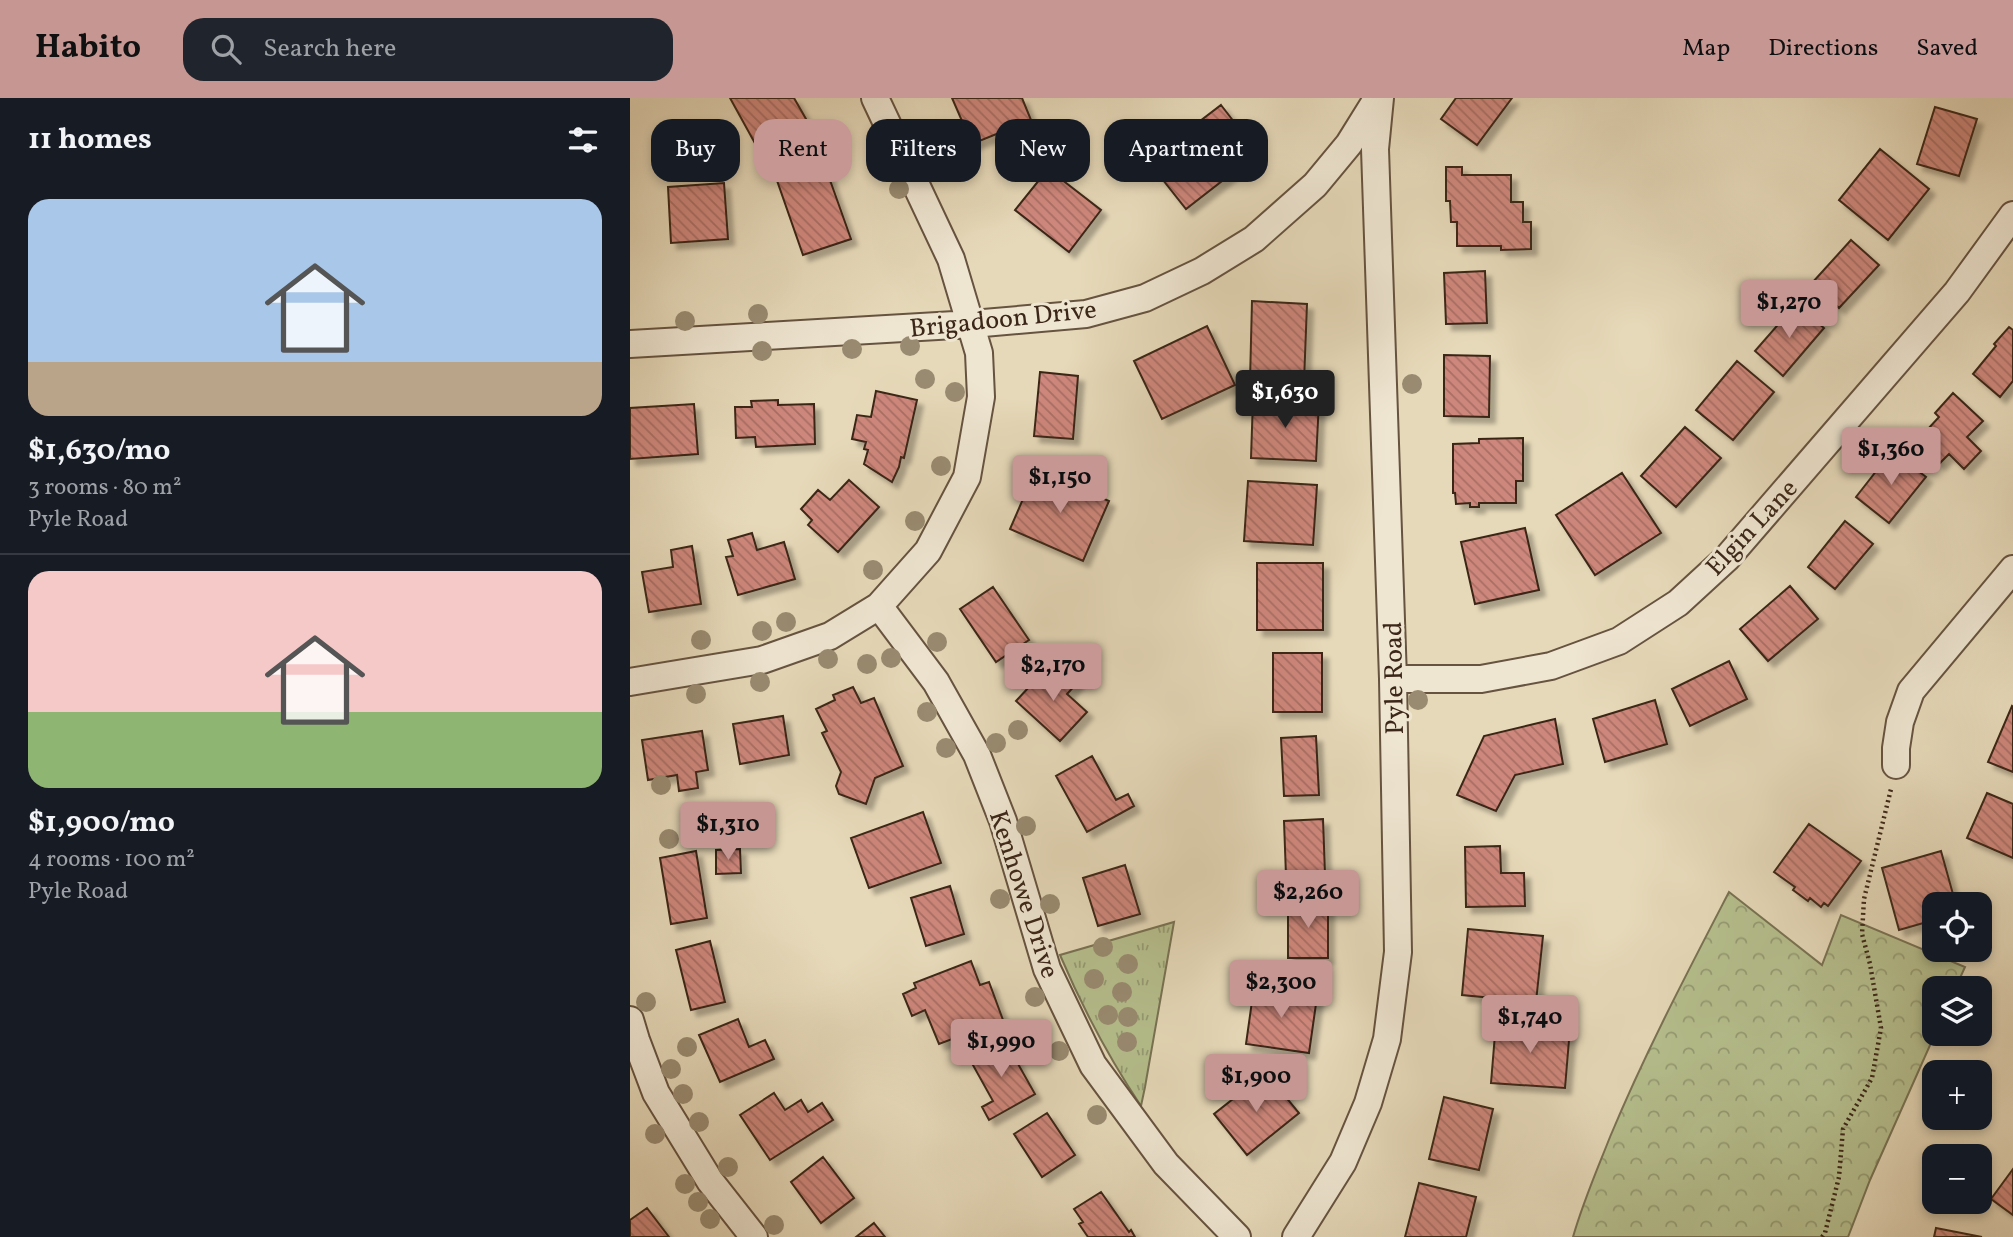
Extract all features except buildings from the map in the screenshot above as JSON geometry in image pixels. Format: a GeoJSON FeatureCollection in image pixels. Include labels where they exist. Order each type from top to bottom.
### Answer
{"type":"FeatureCollection","features":[{"type":"Feature","properties":{"kind":"street"},"geometry":{"type":"LineString","coordinates":[[630,682],[762,660],[830,636],[879,606],[928,551],[967,477],[981,397],[979,353],[972,324],[951,259],[875,98]]}},
{"type":"Feature","properties":{"kind":"street","name":"Brigadoon Drive"},"geometry":{"type":"LineString","coordinates":[[630,344],[972,324],[1086,314],[1145,298],[1202,271],[1254,239],[1315,185],[1349,144],[1379,98]]}},
{"type":"Feature","properties":{"kind":"street","name":"Pyle Road"},"geometry":{"type":"LineString","coordinates":[[1296,1237],[1343,1162],[1368,1103],[1387,1039],[1398,952],[1394,678],[1375,149],[1379,98]]}},
{"type":"Feature","properties":{"kind":"street","name":"Elgin Lane"},"geometry":{"type":"LineString","coordinates":[[1394,678],[1481,678],[1551,666],[1619,641],[1678,603],[1727,558],[1949,303],[2013,215]]}},
{"type":"Feature","properties":{"kind":"street"},"geometry":{"type":"LineString","coordinates":[[1896,765],[1900,722],[1911,691],[2013,569]]}},
{"type":"Feature","properties":{"kind":"street","name":"Kenhowe Drive"},"geometry":{"type":"LineString","coordinates":[[879,606],[936,682],[977,755],[1003,821],[1047,969],[1093,1065],[1166,1164],[1237,1237]]}},
{"type":"Feature","properties":{"kind":"street"},"geometry":{"type":"LineString","coordinates":[[630,1020],[656,1093],[710,1181],[754,1237]]}},
{"type":"Feature","properties":{"kind":"path"},"geometry":{"type":"LineString","coordinates":[[1822,1237],[1839,1177],[1843,1129],[1872,1078],[1881,1028],[1862,934],[1864,899],[1896,765]]}},
{"type":"Feature","properties":{"kind":"green space"},"geometry":{"type":"Polygon","coordinates":[[[1729,892],[1822,965],[1841,915],[1922,949],[1922,962],[1953,962],[1965,967],[1961,976],[1922,976],[1922,1046],[1930,1046],[1870,1180],[1848,1237],[1573,1237],[1610,1137],[1667,1013],[1729,892]]]}},
{"type":"Feature","properties":{"kind":"green space"},"geometry":{"type":"Polygon","coordinates":[[[1174,922],[1141,1106],[1097,1033],[1060,955],[1174,922]]]}}]}
